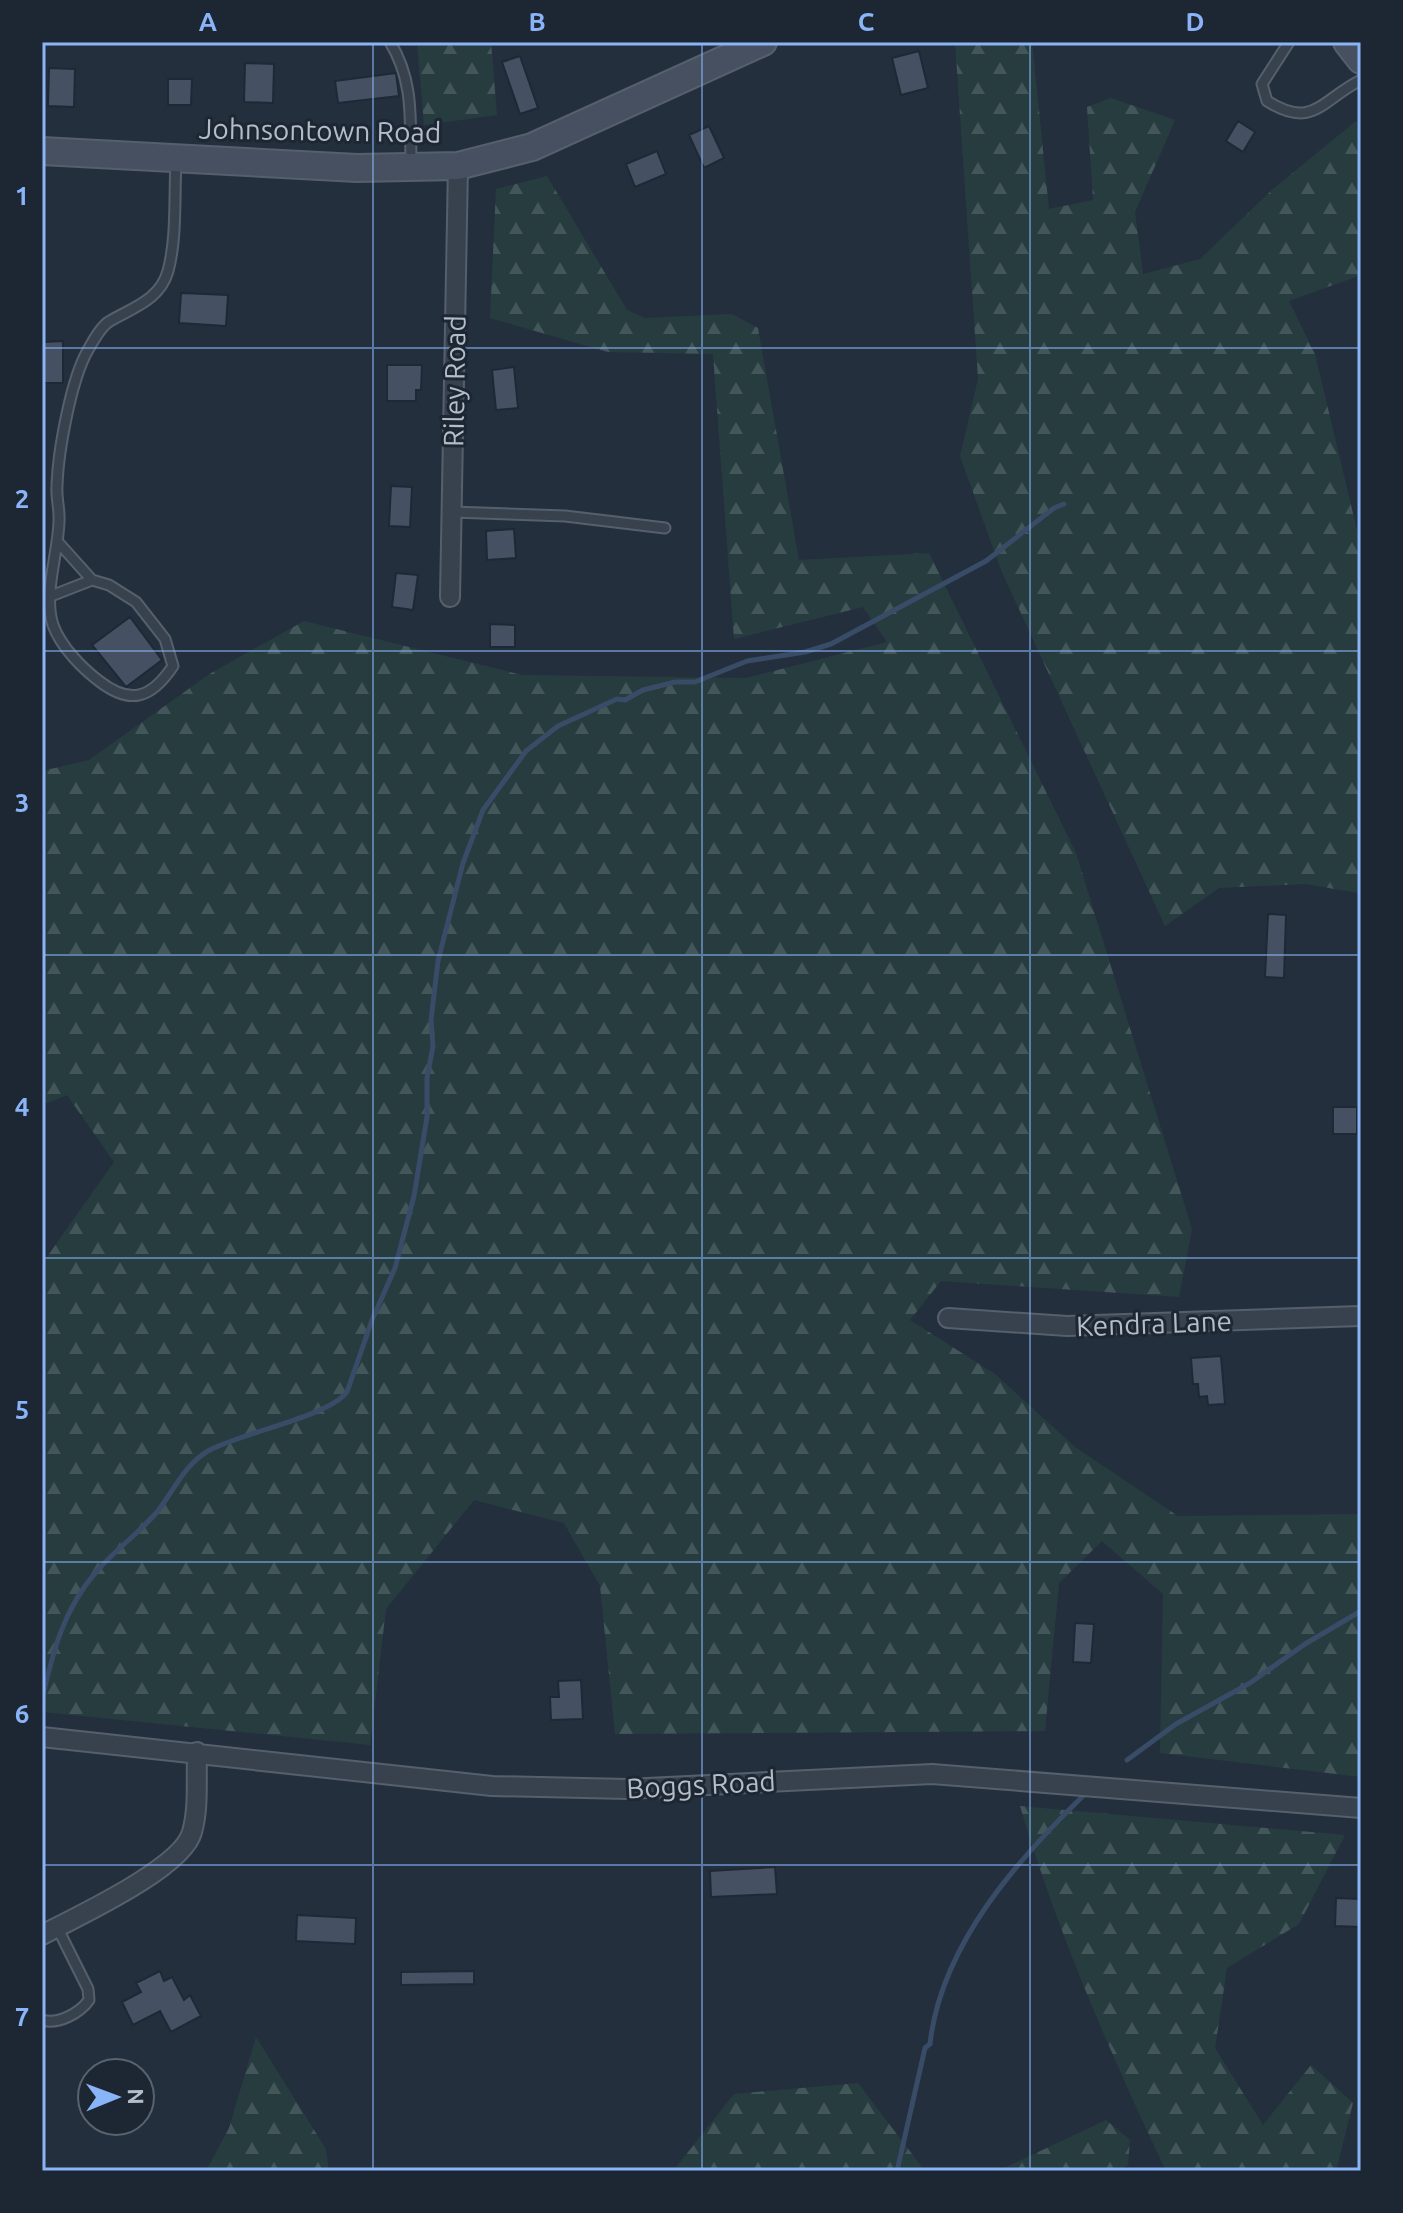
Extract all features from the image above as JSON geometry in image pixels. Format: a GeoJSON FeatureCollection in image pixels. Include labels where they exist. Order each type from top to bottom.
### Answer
{"type":"FeatureCollection","features":[{"type":"Feature","properties":{"kind":"street","name":"Johnsontown Road"},"geometry":{"type":"LineString","coordinates":[[42,151],[357,168],[458,166],[532,147],[763,42]]}},
{"type":"Feature","properties":{"kind":"street"},"geometry":{"type":"LineString","coordinates":[[1347,42],[1361,60]]}},
{"type":"Feature","properties":{"kind":"street","name":"Riley Road"},"geometry":{"type":"LineString","coordinates":[[450,597],[458,166]]}},
{"type":"Feature","properties":{"kind":"street","name":"Kendra Lane"},"geometry":{"type":"LineString","coordinates":[[948,1318],[1067,1326],[1361,1316]]}},
{"type":"Feature","properties":{"kind":"street","name":"Boggs Road"},"geometry":{"type":"LineString","coordinates":[[42,1737],[492,1786],[627,1789],[932,1774],[1361,1808]]}},
{"type":"Feature","properties":{"kind":"street"},"geometry":{"type":"LineString","coordinates":[[49,1931],[132,1887],[182,1851],[192,1834],[197,1752]]}},
{"type":"Feature","properties":{"kind":"lane"},"geometry":{"type":"LineString","coordinates":[[390,42],[402,62],[410,89],[411,167]]}},
{"type":"Feature","properties":{"kind":"lane"},"geometry":{"type":"LineString","coordinates":[[1289,42],[1262,84],[1267,101],[1288,114],[1312,113],[1340,90],[1361,80]]}},
{"type":"Feature","properties":{"kind":"lane"},"geometry":{"type":"LineString","coordinates":[[57,541],[92,580],[109,585],[136,602],[173,655],[169,672],[140,697],[130,698],[115,693],[67,650],[53,625],[51,596],[57,541],[58,464],[86,352],[107,322],[150,299],[168,272],[176,159]]}},
{"type":"Feature","properties":{"kind":"lane"},"geometry":{"type":"LineString","coordinates":[[452,512],[565,516],[665,528]]}},
{"type":"Feature","properties":{"kind":"lane"},"geometry":{"type":"LineString","coordinates":[[51,596],[92,580]]}},
{"type":"Feature","properties":{"kind":"lane"},"geometry":{"type":"LineString","coordinates":[[42,2020],[54,2022],[83,2008],[89,2000],[88,1989],[49,1931]]}},
{"type":"Feature","properties":{"kind":"green space"},"geometry":{"type":"Polygon","coordinates":[[[417,42],[491,42],[497,115],[424,125],[417,42]]]}},
{"type":"Feature","properties":{"kind":"green space"},"geometry":{"type":"Polygon","coordinates":[[[955,42],[1032,42],[1049,209],[1093,200],[1087,107],[1111,98],[1175,120],[1135,212],[1143,274],[1200,259],[1273,189],[1356,121],[1361,128],[1361,275],[1289,301],[1315,354],[1361,547],[1361,899],[1358,893],[1305,884],[1219,888],[1165,926],[1001,570],[960,456],[978,379],[955,42]]]}},
{"type":"Feature","properties":{"kind":"green space"},"geometry":{"type":"Polygon","coordinates":[[[547,176],[627,310],[645,318],[732,314],[758,328],[799,560],[929,553],[1076,853],[1192,1229],[1179,1297],[941,1281],[910,1320],[995,1374],[1075,1447],[1178,1516],[1361,1514],[1361,1777],[1160,1753],[1163,1594],[1102,1541],[1059,1583],[1045,1731],[615,1734],[600,1586],[564,1523],[474,1500],[386,1609],[370,1745],[42,1712],[42,1264],[114,1162],[67,1095],[42,1105],[42,771],[89,760],[211,673],[304,621],[522,675],[746,678],[887,642],[863,607],[734,639],[713,354],[608,352],[490,318],[496,189],[547,176]]]}},
{"type":"Feature","properties":{"kind":"green space"},"geometry":{"type":"Polygon","coordinates":[[[1020,1806],[1345,1835],[1299,1924],[1227,1968],[1215,2048],[1263,2125],[1311,2065],[1353,2103],[1336,2171],[1166,2171],[1086,1991],[1020,1806]]]}},
{"type":"Feature","properties":{"kind":"green space"},"geometry":{"type":"Polygon","coordinates":[[[256,2037],[326,2149],[329,2171],[206,2171],[229,2128],[256,2037]]]}},
{"type":"Feature","properties":{"kind":"green space"},"geometry":{"type":"Polygon","coordinates":[[[858,2083],[925,2171],[673,2171],[734,2094],[858,2083]]]}},
{"type":"Feature","properties":{"kind":"green space"},"geometry":{"type":"Polygon","coordinates":[[[1106,2120],[1130,2140],[1128,2165],[1117,2171],[998,2171],[1106,2120]]]}},
{"type":"Feature","properties":{"kind":"building"},"geometry":{"type":"Polygon","coordinates":[[[919,51],[928,88],[901,95],[892,58],[919,51]]]}},
{"type":"Feature","properties":{"kind":"building"},"geometry":{"type":"Polygon","coordinates":[[[520,56],[538,108],[520,114],[502,62],[520,56]]]}},
{"type":"Feature","properties":{"kind":"building"},"geometry":{"type":"Polygon","coordinates":[[[245,63],[274,64],[273,103],[244,102],[245,63]]]}},
{"type":"Feature","properties":{"kind":"building"},"geometry":{"type":"Polygon","coordinates":[[[49,68],[75,69],[74,107],[48,106],[49,68]]]}},
{"type":"Feature","properties":{"kind":"building"},"geometry":{"type":"Polygon","coordinates":[[[396,73],[399,96],[338,103],[335,81],[396,73]]]}},
{"type":"Feature","properties":{"kind":"building"},"geometry":{"type":"Polygon","coordinates":[[[168,79],[192,79],[191,105],[168,105],[168,79]]]}},
{"type":"Feature","properties":{"kind":"building"},"geometry":{"type":"Polygon","coordinates":[[[1238,121],[1255,132],[1243,152],[1226,141],[1238,121]]]}},
{"type":"Feature","properties":{"kind":"building"},"geometry":{"type":"Polygon","coordinates":[[[709,126],[724,158],[704,168],[689,135],[709,126]]]}},
{"type":"Feature","properties":{"kind":"building"},"geometry":{"type":"Polygon","coordinates":[[[657,151],[666,174],[635,187],[626,164],[657,151]]]}},
{"type":"Feature","properties":{"kind":"building"},"geometry":{"type":"Polygon","coordinates":[[[181,293],[228,295],[226,326],[179,323],[181,293]]]}},
{"type":"Feature","properties":{"kind":"building"},"geometry":{"type":"Polygon","coordinates":[[[63,341],[63,383],[42,383],[42,342],[63,341]]]}},
{"type":"Feature","properties":{"kind":"building"},"geometry":{"type":"Polygon","coordinates":[[[387,365],[422,365],[421,390],[416,390],[416,401],[387,401],[387,365]]]}},
{"type":"Feature","properties":{"kind":"building"},"geometry":{"type":"Polygon","coordinates":[[[514,367],[518,408],[496,410],[492,370],[514,367]]]}},
{"type":"Feature","properties":{"kind":"building"},"geometry":{"type":"Polygon","coordinates":[[[391,486],[412,487],[410,527],[389,526],[391,486]]]}},
{"type":"Feature","properties":{"kind":"building"},"geometry":{"type":"Polygon","coordinates":[[[514,529],[516,558],[487,560],[486,531],[514,529]]]}},
{"type":"Feature","properties":{"kind":"building"},"geometry":{"type":"Polygon","coordinates":[[[396,573],[418,575],[413,610],[392,607],[396,573]]]}},
{"type":"Feature","properties":{"kind":"building"},"geometry":{"type":"Polygon","coordinates":[[[130,617],[162,660],[126,687],[92,645],[130,617]]]}},
{"type":"Feature","properties":{"kind":"building"},"geometry":{"type":"Polygon","coordinates":[[[490,624],[515,625],[515,647],[490,647],[490,624]]]}},
{"type":"Feature","properties":{"kind":"building"},"geometry":{"type":"Polygon","coordinates":[[[1268,914],[1286,915],[1284,978],[1265,977],[1268,914]]]}},
{"type":"Feature","properties":{"kind":"building"},"geometry":{"type":"Polygon","coordinates":[[[1333,1107],[1357,1107],[1357,1134],[1333,1134],[1333,1107]]]}},
{"type":"Feature","properties":{"kind":"building"},"geometry":{"type":"Polygon","coordinates":[[[1221,1356],[1225,1404],[1208,1405],[1207,1396],[1199,1397],[1198,1384],[1193,1384],[1191,1358],[1221,1356]]]}},
{"type":"Feature","properties":{"kind":"building"},"geometry":{"type":"Polygon","coordinates":[[[1075,1623],[1094,1624],[1091,1663],[1073,1662],[1075,1623]]]}},
{"type":"Feature","properties":{"kind":"building"},"geometry":{"type":"Polygon","coordinates":[[[581,1680],[583,1719],[551,1720],[550,1697],[559,1697],[558,1681],[581,1680]]]}},
{"type":"Feature","properties":{"kind":"building"},"geometry":{"type":"Polygon","coordinates":[[[775,1867],[777,1894],[711,1897],[710,1871],[775,1867]]]}},
{"type":"Feature","properties":{"kind":"building"},"geometry":{"type":"Polygon","coordinates":[[[1336,1898],[1361,1899],[1361,1927],[1335,1926],[1336,1898]]]}},
{"type":"Feature","properties":{"kind":"building"},"geometry":{"type":"Polygon","coordinates":[[[297,1915],[356,1918],[355,1944],[296,1941],[297,1915]]]}},
{"type":"Feature","properties":{"kind":"building"},"geometry":{"type":"Polygon","coordinates":[[[160,1971],[164,1981],[172,1977],[184,2000],[190,1995],[201,2016],[171,2032],[160,2011],[133,2025],[122,2002],[141,1992],[136,1983],[160,1971]]]}},
{"type":"Feature","properties":{"kind":"building"},"geometry":{"type":"Polygon","coordinates":[[[474,1971],[474,1984],[401,1985],[401,1972],[474,1971]]]}},
{"type":"Feature","properties":{"kind":"waterway"},"geometry":{"type":"LineString","coordinates":[[42,1699],[55,1648],[75,1601],[103,1564],[157,1512],[193,1463],[222,1444],[303,1417],[337,1401],[347,1392],[372,1320],[395,1268],[414,1196],[427,1117],[427,1078],[433,1046],[431,1020],[438,961],[463,863],[483,810],[526,751],[558,726],[617,699],[625,700],[643,690],[675,682],[695,682],[747,661],[805,652],[831,644],[986,561],[1054,508],[1064,504]]}},
{"type":"Feature","properties":{"kind":"waterway"},"geometry":{"type":"LineString","coordinates":[[1127,1760],[1176,1724],[1250,1683],[1305,1644],[1361,1611]]}},
{"type":"Feature","properties":{"kind":"waterway"},"geometry":{"type":"LineString","coordinates":[[897,2171],[937,2007],[967,1938],[1010,1874],[1087,1792]]}}]}
